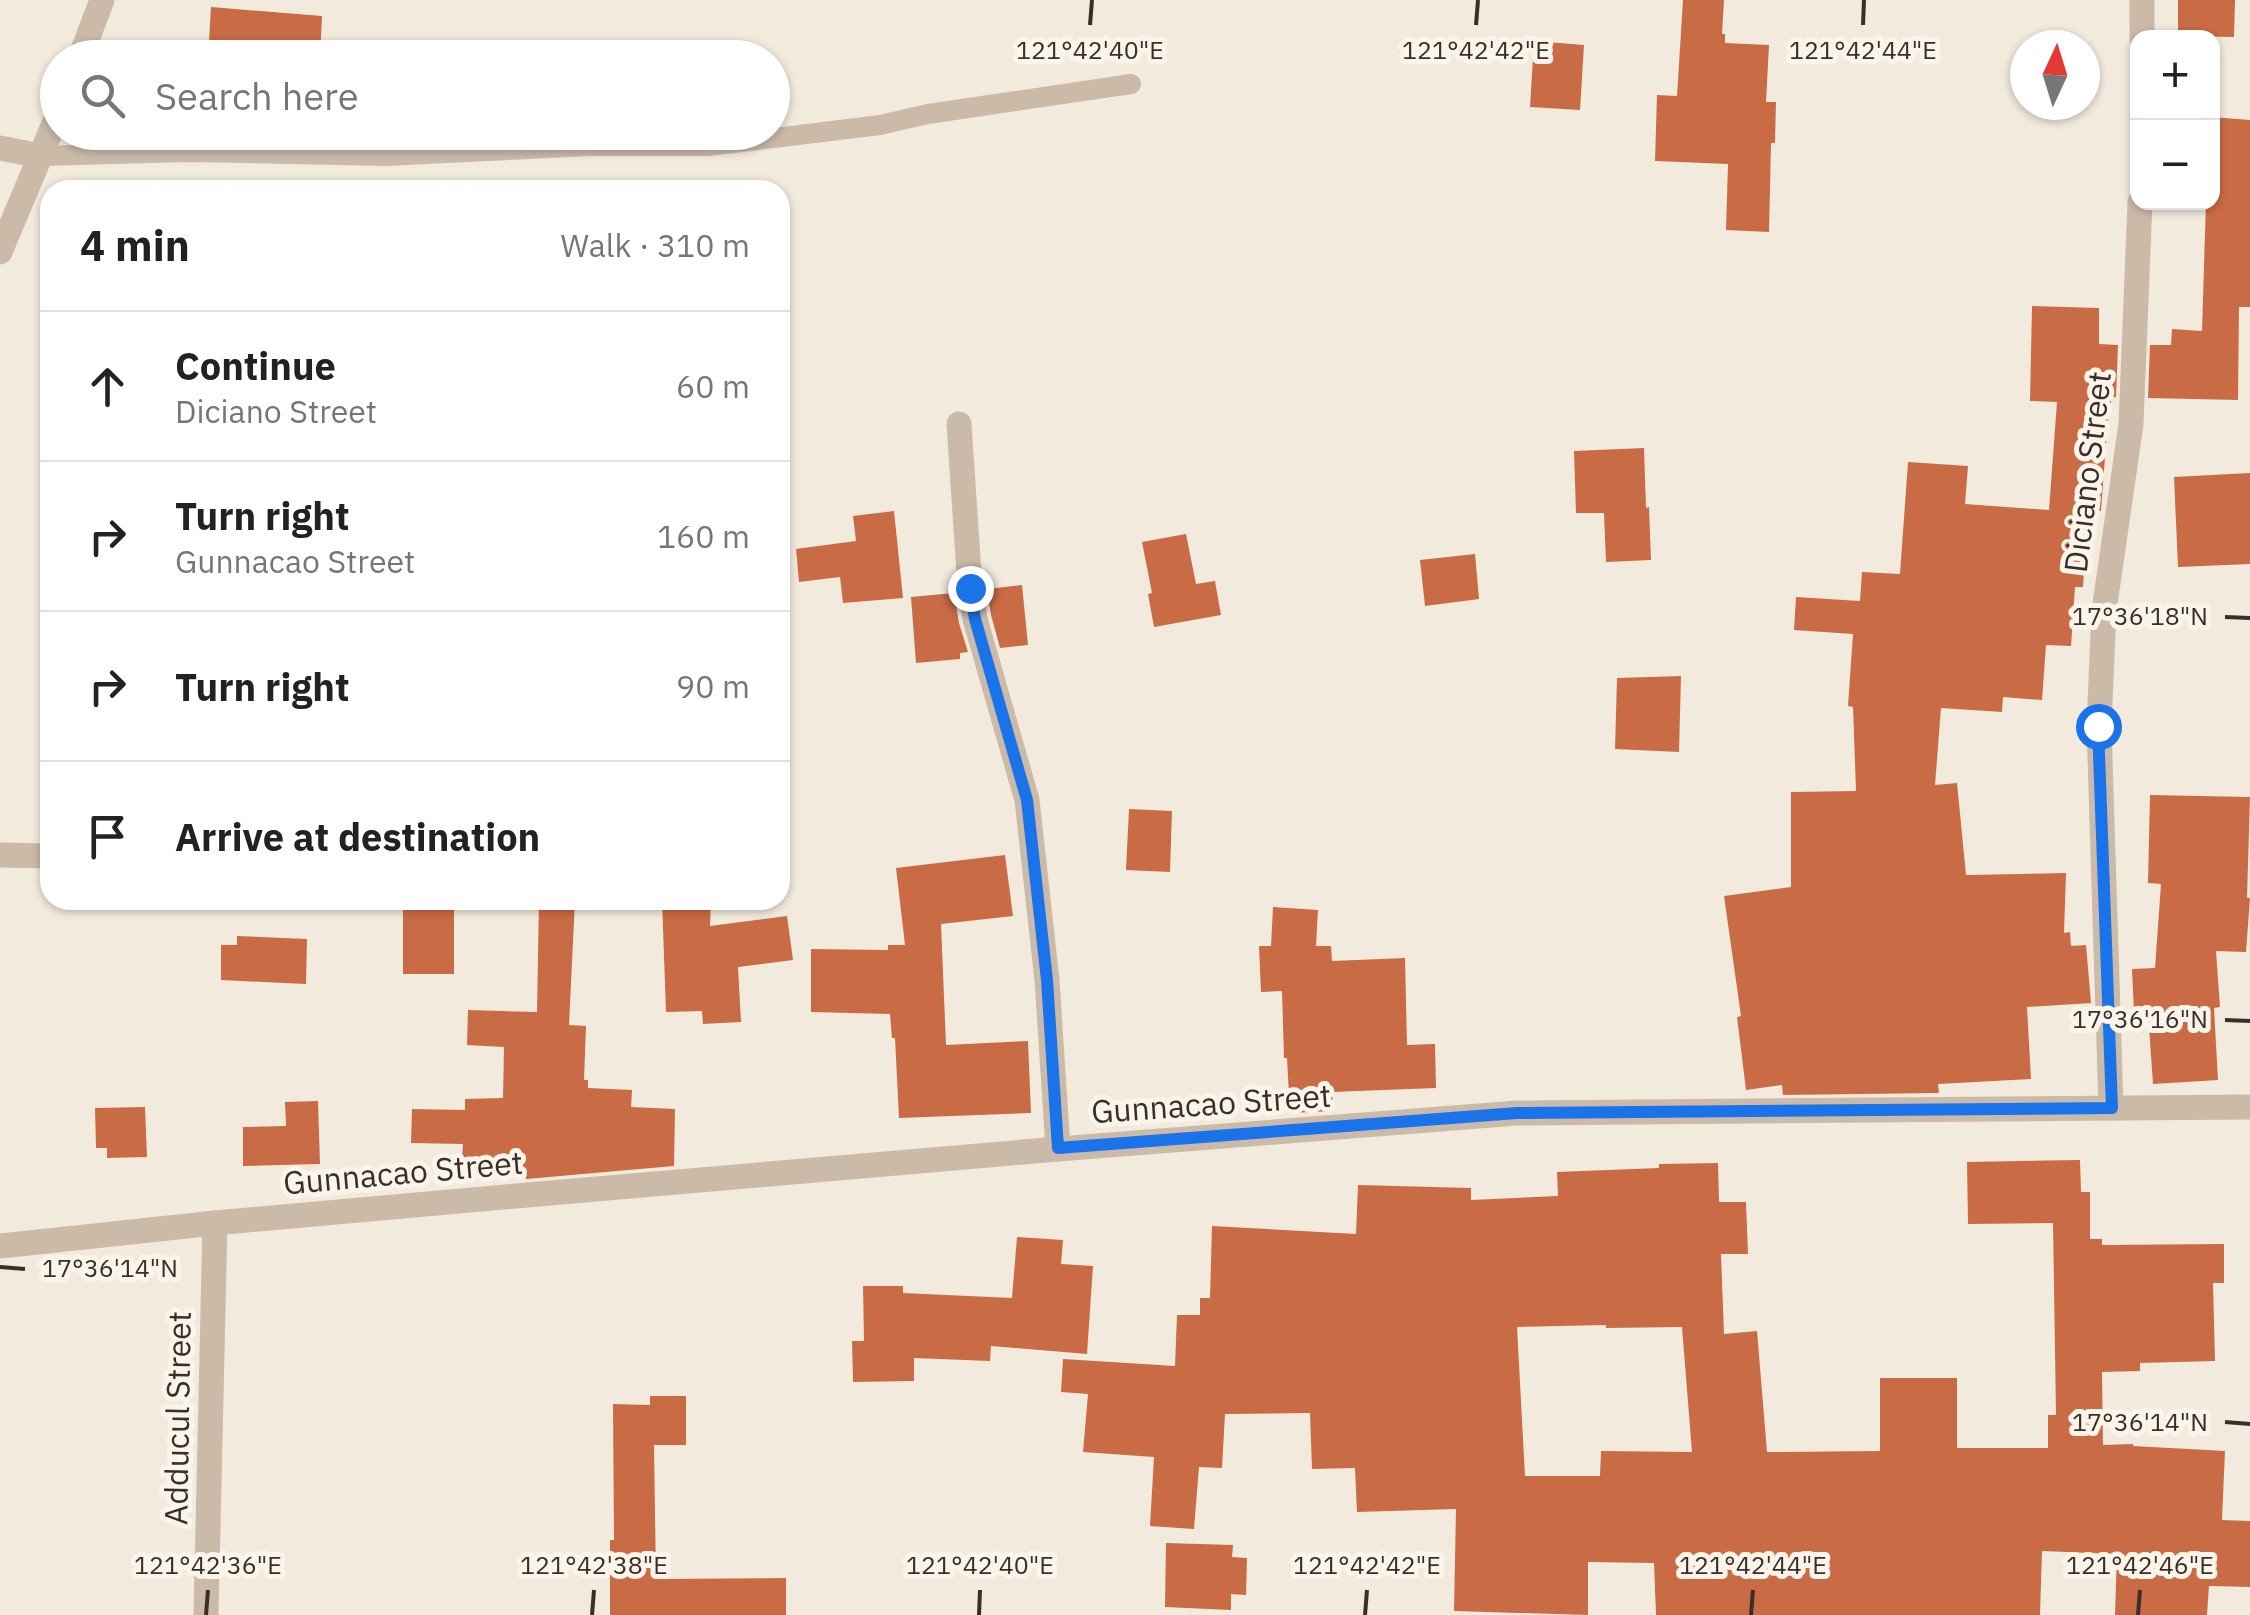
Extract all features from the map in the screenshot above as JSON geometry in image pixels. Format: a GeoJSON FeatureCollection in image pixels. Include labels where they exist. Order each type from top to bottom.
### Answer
{"type":"FeatureCollection","features":[{"type":"Feature","properties":{"kind":"street"},"geometry":{"type":"LineString","coordinates":[[87,40],[102,0]]}},
{"type":"Feature","properties":{"kind":"street"},"geometry":{"type":"LineString","coordinates":[[2142,0],[2142,30]]}},
{"type":"Feature","properties":{"kind":"street"},"geometry":{"type":"LineString","coordinates":[[0,148],[41,156]]}},
{"type":"Feature","properties":{"kind":"street"},"geometry":{"type":"LineString","coordinates":[[0,252],[43,150]]}},
{"type":"Feature","properties":{"kind":"street","name":"Diciano Street"},"geometry":{"type":"LineString","coordinates":[[2112,1108],[2098,726],[2104,611],[2131,424],[2140,210]]}},
{"type":"Feature","properties":{"kind":"street"},"geometry":{"type":"LineString","coordinates":[[959,424],[975,619],[1027,800],[1047,980],[1058,1148]]}},
{"type":"Feature","properties":{"kind":"street"},"geometry":{"type":"LineString","coordinates":[[0,855],[40,856]]}},
{"type":"Feature","properties":{"kind":"street","name":"Gunnacao Street"},"geometry":{"type":"LineString","coordinates":[[0,1246],[215,1223],[1058,1148],[1517,1113],[2250,1107]]}},
{"type":"Feature","properties":{"kind":"street","name":"Adducul Street"},"geometry":{"type":"LineString","coordinates":[[206,1615],[215,1223]]}},
{"type":"Feature","properties":{"kind":"lane"},"geometry":{"type":"LineString","coordinates":[[790,136],[1132,84]]}},
{"type":"Feature","properties":{"kind":"lane"},"geometry":{"type":"LineString","coordinates":[[41,156],[189,152],[386,156],[509,150]]}},
{"type":"Feature","properties":{"kind":"building"},"geometry":{"type":"Polygon","coordinates":[[[1683,0],[1724,0],[1725,43],[1769,45],[1766,102],[1776,102],[1769,232],[1726,230],[1728,164],[1655,161],[1657,95],[1677,96],[1683,0]]]}},
{"type":"Feature","properties":{"kind":"building"},"geometry":{"type":"Polygon","coordinates":[[[2178,0],[2235,0],[2234,37],[2220,37],[2220,30],[2178,30],[2178,0]]]}},
{"type":"Feature","properties":{"kind":"building"},"geometry":{"type":"Polygon","coordinates":[[[211,7],[322,16],[321,40],[209,40],[211,7]]]}},
{"type":"Feature","properties":{"kind":"building"},"geometry":{"type":"Polygon","coordinates":[[[1534,41],[1584,45],[1580,110],[1530,107],[1534,41]]]}},
{"type":"Feature","properties":{"kind":"building"},"geometry":{"type":"Polygon","coordinates":[[[2220,118],[2250,120],[2250,307],[2239,307],[2238,400],[2148,398],[2150,345],[2171,345],[2172,329],[2202,331],[2206,210],[2220,210],[2220,118]]]}},
{"type":"Feature","properties":{"kind":"building"},"geometry":{"type":"Polygon","coordinates":[[[2032,306],[2099,308],[2099,344],[2118,345],[2116,397],[2111,397],[2109,403],[2101,511],[2088,510],[2083,587],[2075,587],[2071,646],[2046,645],[2042,700],[2003,697],[2002,712],[1941,708],[1935,785],[1957,783],[1966,875],[2066,873],[2064,933],[2070,932],[2071,946],[2086,945],[2091,1003],[2027,1007],[2031,1079],[1938,1084],[1939,1093],[1783,1095],[1782,1085],[1746,1090],[1737,1017],[1741,1016],[1724,896],[1791,887],[1791,792],[1856,791],[1853,707],[1848,706],[1853,634],[1794,630],[1796,597],[1860,601],[1862,572],[1900,574],[1908,462],[1968,466],[1965,504],[2049,510],[2057,402],[2030,401],[2032,306]]]}},
{"type":"Feature","properties":{"kind":"building"},"geometry":{"type":"Polygon","coordinates":[[[1644,448],[1651,560],[1606,562],[1604,513],[1576,513],[1574,451],[1644,448]]]}},
{"type":"Feature","properties":{"kind":"building"},"geometry":{"type":"Polygon","coordinates":[[[2250,473],[2250,564],[2178,567],[2174,477],[2250,473]]]}},
{"type":"Feature","properties":{"kind":"building"},"geometry":{"type":"Polygon","coordinates":[[[894,511],[903,598],[843,603],[840,577],[799,582],[796,549],[856,541],[853,516],[894,511]]]}},
{"type":"Feature","properties":{"kind":"building"},"geometry":{"type":"Polygon","coordinates":[[[1186,534],[1196,584],[1215,581],[1221,615],[1154,627],[1142,542],[1186,534]]]}},
{"type":"Feature","properties":{"kind":"building"},"geometry":{"type":"Polygon","coordinates":[[[1475,554],[1479,599],[1425,606],[1420,560],[1475,554]]]}},
{"type":"Feature","properties":{"kind":"building"},"geometry":{"type":"Polygon","coordinates":[[[1022,585],[1028,645],[1000,648],[987,589],[1022,585]]]}},
{"type":"Feature","properties":{"kind":"building"},"geometry":{"type":"Polygon","coordinates":[[[954,593],[968,652],[960,653],[960,659],[916,663],[911,597],[954,593]]]}},
{"type":"Feature","properties":{"kind":"building"},"geometry":{"type":"Polygon","coordinates":[[[1681,676],[1679,752],[1615,749],[1617,678],[1681,676]]]}},
{"type":"Feature","properties":{"kind":"building"},"geometry":{"type":"Polygon","coordinates":[[[2150,795],[2250,797],[2246,952],[2216,951],[2220,1007],[2214,1008],[2218,1080],[2153,1084],[2148,1012],[2134,1013],[2132,969],[2155,968],[2161,884],[2148,883],[2150,795]]]}},
{"type":"Feature","properties":{"kind":"building"},"geometry":{"type":"Polygon","coordinates":[[[1129,809],[1172,811],[1170,872],[1126,870],[1129,809]]]}},
{"type":"Feature","properties":{"kind":"building"},"geometry":{"type":"Polygon","coordinates":[[[1005,855],[1013,916],[941,924],[946,1045],[1028,1041],[1031,1113],[899,1118],[890,1014],[811,1012],[811,949],[888,950],[888,945],[905,945],[896,868],[1005,855]]]}},
{"type":"Feature","properties":{"kind":"building"},"geometry":{"type":"Polygon","coordinates":[[[1273,907],[1318,910],[1316,946],[1331,946],[1332,961],[1405,958],[1407,1045],[1435,1044],[1436,1088],[1332,1092],[1333,1111],[1290,1113],[1282,991],[1261,992],[1259,946],[1271,946],[1273,907]]]}},
{"type":"Feature","properties":{"kind":"building"},"geometry":{"type":"Polygon","coordinates":[[[403,910],[454,910],[454,974],[403,974],[403,910]]]}},
{"type":"Feature","properties":{"kind":"building"},"geometry":{"type":"Polygon","coordinates":[[[539,910],[575,910],[569,1025],[586,1026],[584,1080],[588,1080],[588,1088],[632,1090],[631,1107],[675,1109],[674,1166],[526,1179],[461,1171],[463,1144],[411,1143],[412,1109],[465,1110],[465,1099],[503,1098],[504,1047],[467,1045],[468,1010],[537,1012],[539,910]]]}},
{"type":"Feature","properties":{"kind":"building"},"geometry":{"type":"Polygon","coordinates":[[[662,910],[711,910],[710,926],[787,916],[793,960],[738,967],[741,1022],[703,1024],[702,1011],[666,1012],[662,910]]]}},
{"type":"Feature","properties":{"kind":"building"},"geometry":{"type":"Polygon","coordinates":[[[237,936],[307,939],[306,984],[221,980],[221,945],[237,945],[237,936]]]}},
{"type":"Feature","properties":{"kind":"building"},"geometry":{"type":"Polygon","coordinates":[[[318,1101],[320,1164],[243,1166],[243,1127],[286,1126],[285,1102],[318,1101]]]}},
{"type":"Feature","properties":{"kind":"building"},"geometry":{"type":"Polygon","coordinates":[[[145,1107],[147,1157],[107,1158],[107,1148],[96,1148],[95,1108],[145,1107]]]}},
{"type":"Feature","properties":{"kind":"building"},"geometry":{"type":"Polygon","coordinates":[[[2080,1160],[2081,1192],[2090,1192],[2090,1239],[2102,1239],[2102,1245],[2224,1244],[2224,1283],[2213,1283],[2215,1361],[2140,1363],[2140,1371],[2102,1372],[2103,1445],[2225,1451],[2222,1520],[2250,1521],[2250,1587],[2209,1586],[2207,1615],[2115,1615],[2117,1554],[2042,1551],[2040,1615],[1656,1615],[1654,1563],[1588,1562],[1588,1615],[1454,1611],[1456,1509],[1357,1512],[1355,1468],[1312,1469],[1310,1413],[1225,1414],[1222,1468],[1199,1467],[1194,1529],[1150,1526],[1154,1457],[1083,1452],[1088,1394],[1061,1392],[1063,1359],[1175,1366],[1177,1315],[1200,1315],[1200,1298],[1210,1298],[1212,1226],[1356,1234],[1358,1185],[1471,1188],[1471,1200],[1558,1196],[1557,1172],[1718,1163],[1719,1202],[1746,1202],[1748,1254],[1721,1254],[1724,1334],[1757,1331],[1767,1452],[1880,1451],[1880,1378],[1957,1378],[1957,1448],[2048,1448],[2048,1415],[2056,1415],[2053,1223],[1968,1224],[1967,1162],[2080,1160]],[[1517,1327],[1525,1476],[1600,1476],[1601,1451],[1692,1452],[1682,1327],[1517,1327]]]}},
{"type":"Feature","properties":{"kind":"building"},"geometry":{"type":"Polygon","coordinates":[[[1017,1237],[1063,1240],[1061,1264],[1093,1266],[1087,1354],[991,1346],[990,1361],[914,1358],[914,1381],[853,1382],[852,1341],[864,1341],[863,1286],[903,1286],[903,1293],[1012,1298],[1017,1237]]]}},
{"type":"Feature","properties":{"kind":"building"},"geometry":{"type":"Polygon","coordinates":[[[650,1396],[686,1396],[686,1445],[654,1445],[656,1579],[786,1578],[786,1615],[610,1615],[613,1404],[650,1405],[650,1396]]]}},
{"type":"Feature","properties":{"kind":"building"},"geometry":{"type":"Polygon","coordinates":[[[1166,1543],[1233,1545],[1232,1557],[1247,1558],[1246,1595],[1231,1594],[1231,1610],[1165,1607],[1166,1543]]]}},
{"type":"Feature","properties":{"kind":"route"},"geometry":{"type":"LineString","coordinates":[[970,588],[975,619],[1027,800],[1047,980],[1058,1148],[1517,1113],[2112,1108],[2098,726]]}}]}
